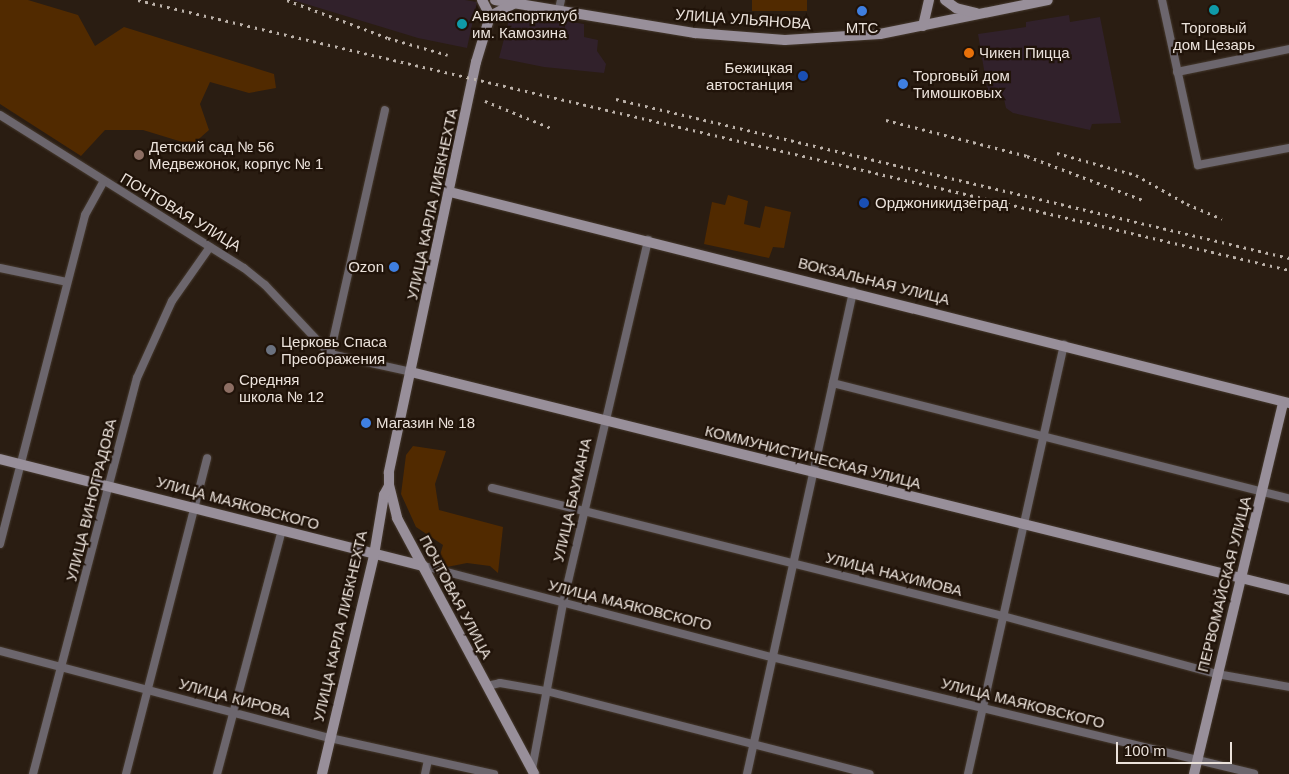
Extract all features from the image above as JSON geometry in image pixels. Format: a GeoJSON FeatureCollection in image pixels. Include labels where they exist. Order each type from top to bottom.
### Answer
{"type":"FeatureCollection","features":[{"type":"Feature","properties":{"kind":"main road"},"geometry":{"type":"LineString","coordinates":[[482,0],[491,15],[513,4]]}},
{"type":"Feature","properties":{"kind":"main road","name":"УЛИЦА УЛЬЯНОВА"},"geometry":{"type":"LineString","coordinates":[[495,0],[558,12],[695,32],[785,40],[843,39],[923,26],[1048,0]]}},
{"type":"Feature","properties":{"kind":"main road"},"geometry":{"type":"LineString","coordinates":[[923,26],[929,0]]}},
{"type":"Feature","properties":{"kind":"main road"},"geometry":{"type":"LineString","coordinates":[[945,0],[956,8],[979,14]]}},
{"type":"Feature","properties":{"kind":"main road","name":"УЛИЦА КАРЛА ЛИБКНЕХТА"},"geometry":{"type":"LineString","coordinates":[[400,424],[476,62],[491,15]]}},
{"type":"Feature","properties":{"kind":"main road","name":"ВОКЗАЛЬНАЯ УЛИЦА"},"geometry":{"type":"LineString","coordinates":[[450,192],[898,302],[1286,402]]}},
{"type":"Feature","properties":{"kind":"main road","name":"КОММУНИСТИЧЕСКАЯ УЛИЦА"},"geometry":{"type":"LineString","coordinates":[[411,372],[1241,580],[1289,590]]}},
{"type":"Feature","properties":{"kind":"main road","name":"ПЕРВОМАЙСКАЯ УЛИЦА"},"geometry":{"type":"LineString","coordinates":[[1194,774],[1261,492],[1286,402]]}},
{"type":"Feature","properties":{"kind":"main road","name":"ПОЧТОВАЯ УЛИЦА"},"geometry":{"type":"LineString","coordinates":[[400,424],[389,485],[397,518],[533,771]]}},
{"type":"Feature","properties":{"kind":"main road","name":"УЛИЦА МАЯКОВСКОГО"},"geometry":{"type":"LineString","coordinates":[[0,458],[194,506],[374,555],[424,566]]}},
{"type":"Feature","properties":{"kind":"main road","name":"УЛИЦА КАРЛА ЛИБКНЕХТА"},"geometry":{"type":"LineString","coordinates":[[322,774],[374,555],[380,512],[389,485]]}},
{"type":"Feature","properties":{"kind":"street"},"geometry":{"type":"LineString","coordinates":[[558,12],[561,0]]}},
{"type":"Feature","properties":{"kind":"street"},"geometry":{"type":"LineString","coordinates":[[1162,0],[1198,165],[1289,148]]}},
{"type":"Feature","properties":{"kind":"street"},"geometry":{"type":"LineString","coordinates":[[1177,72],[1289,49]]}},
{"type":"Feature","properties":{"kind":"street"},"geometry":{"type":"LineString","coordinates":[[330,354],[385,110]]}},
{"type":"Feature","properties":{"kind":"street","name":"ПОЧТОВАЯ УЛИЦА"},"geometry":{"type":"LineString","coordinates":[[0,115],[210,247],[265,285],[330,354]]}},
{"type":"Feature","properties":{"kind":"street"},"geometry":{"type":"LineString","coordinates":[[0,544],[85,215],[104,182]]}},
{"type":"Feature","properties":{"kind":"street","name":"УЛИЦА БАУМАНА"},"geometry":{"type":"LineString","coordinates":[[533,771],[563,603],[585,513],[604,420],[648,240]]}},
{"type":"Feature","properties":{"kind":"street","name":"УЛИЦА ВИНОГРАДОВА"},"geometry":{"type":"LineString","coordinates":[[33,774],[142,362],[172,301],[210,247]]}},
{"type":"Feature","properties":{"kind":"street"},"geometry":{"type":"LineString","coordinates":[[0,268],[68,282]]}},
{"type":"Feature","properties":{"kind":"street"},"geometry":{"type":"LineString","coordinates":[[747,774],[812,473],[854,291]]}},
{"type":"Feature","properties":{"kind":"street"},"geometry":{"type":"LineString","coordinates":[[968,774],[1064,345]]}},
{"type":"Feature","properties":{"kind":"street","name":"КОММУНИСТИЧЕСКАЯ УЛИЦА"},"geometry":{"type":"LineString","coordinates":[[330,354],[411,372]]}},
{"type":"Feature","properties":{"kind":"street"},"geometry":{"type":"LineString","coordinates":[[833,383],[1289,498]]}},
{"type":"Feature","properties":{"kind":"street"},"geometry":{"type":"LineString","coordinates":[[126,774],[207,458]]}},
{"type":"Feature","properties":{"kind":"street","name":"УЛИЦА НАХИМОВА"},"geometry":{"type":"LineString","coordinates":[[492,488],[585,513],[793,562],[1217,674],[1289,687]]}},
{"type":"Feature","properties":{"kind":"street"},"geometry":{"type":"LineString","coordinates":[[217,774],[282,529]]}},
{"type":"Feature","properties":{"kind":"street","name":"УЛИЦА МАЯКОВСКОГО"},"geometry":{"type":"LineString","coordinates":[[424,566],[772,656],[1197,762],[1254,774]]}},
{"type":"Feature","properties":{"kind":"street","name":"УЛИЦА КИРОВА"},"geometry":{"type":"LineString","coordinates":[[0,651],[147,688],[330,738],[491,774]]}},
{"type":"Feature","properties":{"kind":"street"},"geometry":{"type":"LineString","coordinates":[[487,686],[500,683],[546,691],[870,774]]}},
{"type":"Feature","properties":{"kind":"street"},"geometry":{"type":"LineString","coordinates":[[425,774],[428,760]]}},
{"type":"Feature","properties":{"kind":"shaded area"},"geometry":{"type":"Polygon","coordinates":[[[0,0],[28,0],[78,15],[95,46],[124,27],[274,74],[276,88],[249,93],[210,82],[200,104],[209,130],[192,145],[143,130],[105,130],[81,156],[0,104],[0,0]]]}},
{"type":"Feature","properties":{"kind":"shaded area"},"geometry":{"type":"Polygon","coordinates":[[[293,0],[465,0],[477,2],[467,48],[418,38],[293,0]]]}},
{"type":"Feature","properties":{"kind":"shaded area"},"geometry":{"type":"Polygon","coordinates":[[[752,0],[807,0],[807,11],[752,11],[752,0]]]}},
{"type":"Feature","properties":{"kind":"shaded area"},"geometry":{"type":"Polygon","coordinates":[[[511,12],[584,24],[584,37],[598,40],[597,51],[606,64],[604,73],[544,67],[499,58],[511,12]]]}},
{"type":"Feature","properties":{"kind":"shaded area"},"geometry":{"type":"Polygon","coordinates":[[[1069,15],[1070,22],[1100,17],[1121,123],[1092,124],[1090,130],[1013,113],[1006,108],[1004,99],[989,99],[978,34],[1026,27],[1026,22],[1069,15]]]}},
{"type":"Feature","properties":{"kind":"shaded area"},"geometry":{"type":"Polygon","coordinates":[[[728,195],[748,201],[744,224],[760,228],[765,206],[791,212],[784,248],[773,247],[769,258],[704,244],[712,202],[725,205],[728,195]]]}},
{"type":"Feature","properties":{"kind":"shaded area"},"geometry":{"type":"Polygon","coordinates":[[[413,446],[446,451],[435,484],[439,510],[503,527],[498,573],[490,566],[467,563],[447,567],[440,555],[443,545],[416,527],[401,494],[406,455],[413,446]]]}},
{"type":"Feature","properties":{"kind":"railway"},"geometry":{"type":"LineString","coordinates":[[138,0],[1289,270]]}},
{"type":"Feature","properties":{"kind":"railway"},"geometry":{"type":"LineString","coordinates":[[287,0],[388,38],[448,55]]}},
{"type":"Feature","properties":{"kind":"railway"},"geometry":{"type":"LineString","coordinates":[[616,99],[1289,258]]}},
{"type":"Feature","properties":{"kind":"railway"},"geometry":{"type":"LineString","coordinates":[[485,101],[551,128]]}},
{"type":"Feature","properties":{"kind":"railway"},"geometry":{"type":"LineString","coordinates":[[886,120],[1027,156],[1143,200]]}},
{"type":"Feature","properties":{"kind":"railway"},"geometry":{"type":"LineString","coordinates":[[1057,153],[1136,175],[1187,204],[1222,219]]}},
{"type":"Feature","properties":{"kind":"place","name":"Торговый дом Цезарь"},"geometry":{"type":"Point","coordinates":[1214,10]}},
{"type":"Feature","properties":{"kind":"place","name":"МТС"},"geometry":{"type":"Point","coordinates":[862,11]}},
{"type":"Feature","properties":{"kind":"place","name":"Авиаспортклуб им. Камозина"},"geometry":{"type":"Point","coordinates":[462,24]}},
{"type":"Feature","properties":{"kind":"place","name":"Чикен Пицца"},"geometry":{"type":"Point","coordinates":[969,53]}},
{"type":"Feature","properties":{"kind":"place","name":"Бежицкая автостанция"},"geometry":{"type":"Point","coordinates":[803,76]}},
{"type":"Feature","properties":{"kind":"place","name":"Торговый дом Тимошковых"},"geometry":{"type":"Point","coordinates":[903,84]}},
{"type":"Feature","properties":{"kind":"place","name":"Детский сад № 56 Медвежонок, корпус № 1"},"geometry":{"type":"Point","coordinates":[139,155]}},
{"type":"Feature","properties":{"kind":"place","name":"Орджоникидзеград"},"geometry":{"type":"Point","coordinates":[864,203]}},
{"type":"Feature","properties":{"kind":"place","name":"Ozon"},"geometry":{"type":"Point","coordinates":[394,267]}},
{"type":"Feature","properties":{"kind":"place","name":"Церковь Спаса Преображения"},"geometry":{"type":"Point","coordinates":[271,350]}},
{"type":"Feature","properties":{"kind":"place","name":"Средняя школа № 12"},"geometry":{"type":"Point","coordinates":[229,388]}},
{"type":"Feature","properties":{"kind":"place","name":"Магазин № 18"},"geometry":{"type":"Point","coordinates":[366,423]}}]}
